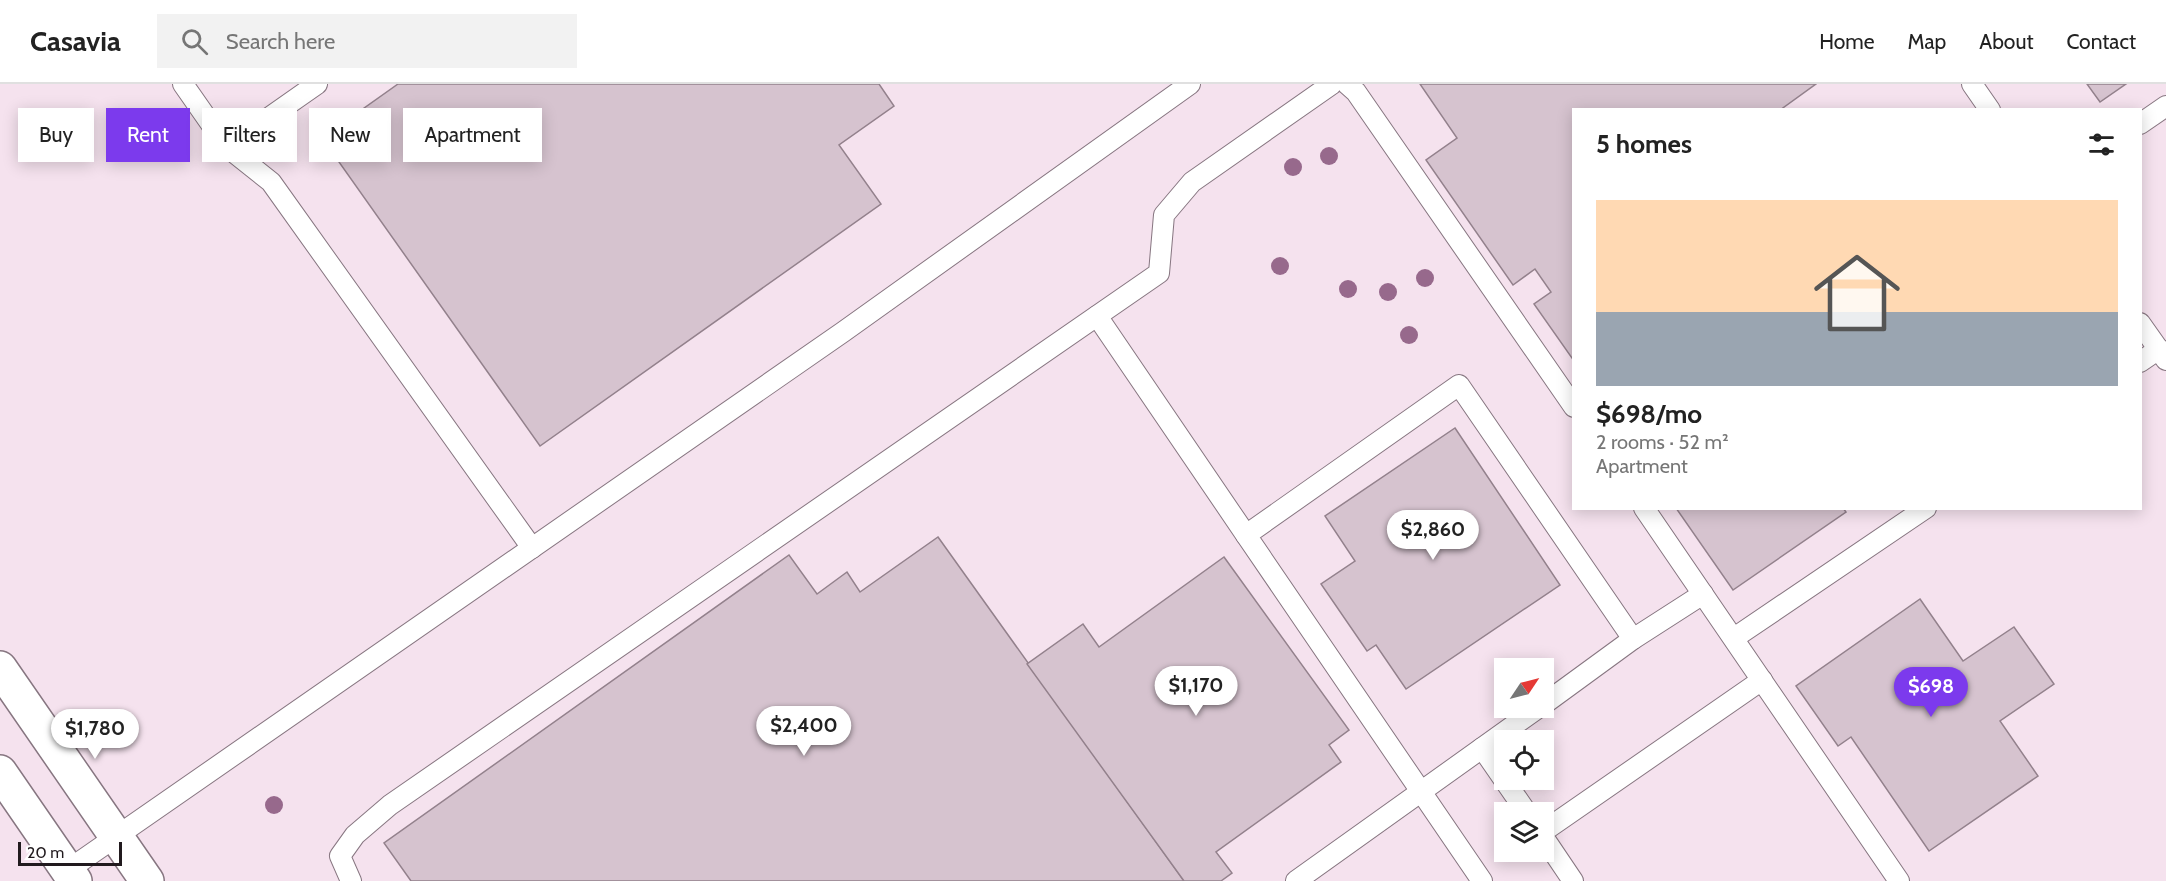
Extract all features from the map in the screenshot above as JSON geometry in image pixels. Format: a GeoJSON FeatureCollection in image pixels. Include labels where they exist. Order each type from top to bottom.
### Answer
{"type":"FeatureCollection","features":[{"type":"Feature","properties":{"kind":"street"},"geometry":{"type":"LineString","coordinates":[[0,668],[147,881]]}},
{"type":"Feature","properties":{"kind":"street"},"geometry":{"type":"LineString","coordinates":[[0,772],[71,876]]}},
{"type":"Feature","properties":{"kind":"lane"},"geometry":{"type":"LineString","coordinates":[[183,84],[202,111]]}},
{"type":"Feature","properties":{"kind":"lane"},"geometry":{"type":"LineString","coordinates":[[283,108],[317,84]]}},
{"type":"Feature","properties":{"kind":"lane"},"geometry":{"type":"LineString","coordinates":[[71,876],[117,837],[843,332],[1190,84]]}},
{"type":"Feature","properties":{"kind":"lane"},"geometry":{"type":"LineString","coordinates":[[351,881],[340,856],[355,835],[390,805],[1159,273],[1164,215],[1192,182],[1332,84]]}},
{"type":"Feature","properties":{"kind":"lane"},"geometry":{"type":"LineString","coordinates":[[1347,84],[1356,92],[1572,404]]}},
{"type":"Feature","properties":{"kind":"lane"},"geometry":{"type":"LineString","coordinates":[[1972,84],[1989,108]]}},
{"type":"Feature","properties":{"kind":"lane"},"geometry":{"type":"LineString","coordinates":[[2142,123],[2166,106]]}},
{"type":"Feature","properties":{"kind":"lane"},"geometry":{"type":"LineString","coordinates":[[246,162],[271,182],[532,548]]}},
{"type":"Feature","properties":{"kind":"lane"},"geometry":{"type":"LineString","coordinates":[[1096,316],[1482,881]]}},
{"type":"Feature","properties":{"kind":"lane"},"geometry":{"type":"LineString","coordinates":[[2142,326],[2162,355],[2142,361]]}},
{"type":"Feature","properties":{"kind":"lane"},"geometry":{"type":"LineString","coordinates":[[1246,535],[1459,386],[1633,639]]}},
{"type":"Feature","properties":{"kind":"lane"},"geometry":{"type":"LineString","coordinates":[[1645,510],[1899,881]]}},
{"type":"Feature","properties":{"kind":"lane"},"geometry":{"type":"LineString","coordinates":[[1734,638],[1923,510]]}},
{"type":"Feature","properties":{"kind":"lane"},"geometry":{"type":"LineString","coordinates":[[1554,697],[1633,639],[1703,594]]}},
{"type":"Feature","properties":{"kind":"lane"},"geometry":{"type":"LineString","coordinates":[[1554,824],[1762,680]]}},
{"type":"Feature","properties":{"kind":"lane"},"geometry":{"type":"LineString","coordinates":[[1296,881],[1524,718]]}},
{"type":"Feature","properties":{"kind":"lane"},"geometry":{"type":"LineString","coordinates":[[1482,748],[1519,802]]}},
{"type":"Feature","properties":{"kind":"lane"},"geometry":{"type":"LineString","coordinates":[[1554,853],[1573,881]]}},
{"type":"Feature","properties":{"kind":"building"},"geometry":{"type":"Polygon","coordinates":[[[398,84],[879,84],[894,106],[839,145],[881,204],[540,446],[339,162],[391,162],[391,108],[364,108],[398,84]]]}},
{"type":"Feature","properties":{"kind":"building"},"geometry":{"type":"Polygon","coordinates":[[[1420,84],[1816,84],[1783,108],[1572,108],[1572,358],[1534,304],[1551,292],[1535,269],[1513,285],[1426,160],[1457,138],[1420,84]]]}},
{"type":"Feature","properties":{"kind":"building"},"geometry":{"type":"Polygon","coordinates":[[[2087,84],[2126,84],[2100,102],[2087,84]]]}},
{"type":"Feature","properties":{"kind":"building"},"geometry":{"type":"Polygon","coordinates":[[[1455,428],[1560,585],[1406,689],[1376,645],[1367,651],[1321,584],[1355,561],[1325,516],[1455,428]]]}},
{"type":"Feature","properties":{"kind":"building"},"geometry":{"type":"Polygon","coordinates":[[[1677,510],[1844,510],[1846,512],[1733,590],[1677,510]]]}},
{"type":"Feature","properties":{"kind":"building"},"geometry":{"type":"Polygon","coordinates":[[[938,537],[1184,881],[411,881],[384,843],[789,555],[817,594],[847,572],[860,592],[938,537]]]}},
{"type":"Feature","properties":{"kind":"building"},"geometry":{"type":"Polygon","coordinates":[[[1224,557],[1349,730],[1329,745],[1341,762],[1216,852],[1232,873],[1221,881],[1184,881],[1027,664],[1083,624],[1099,647],[1224,557]]]}},
{"type":"Feature","properties":{"kind":"building"},"geometry":{"type":"Polygon","coordinates":[[[1920,599],[1963,661],[2014,627],[2054,684],[2000,721],[2038,776],[1929,851],[1851,737],[1838,746],[1796,686],[1920,599]]]}}]}
